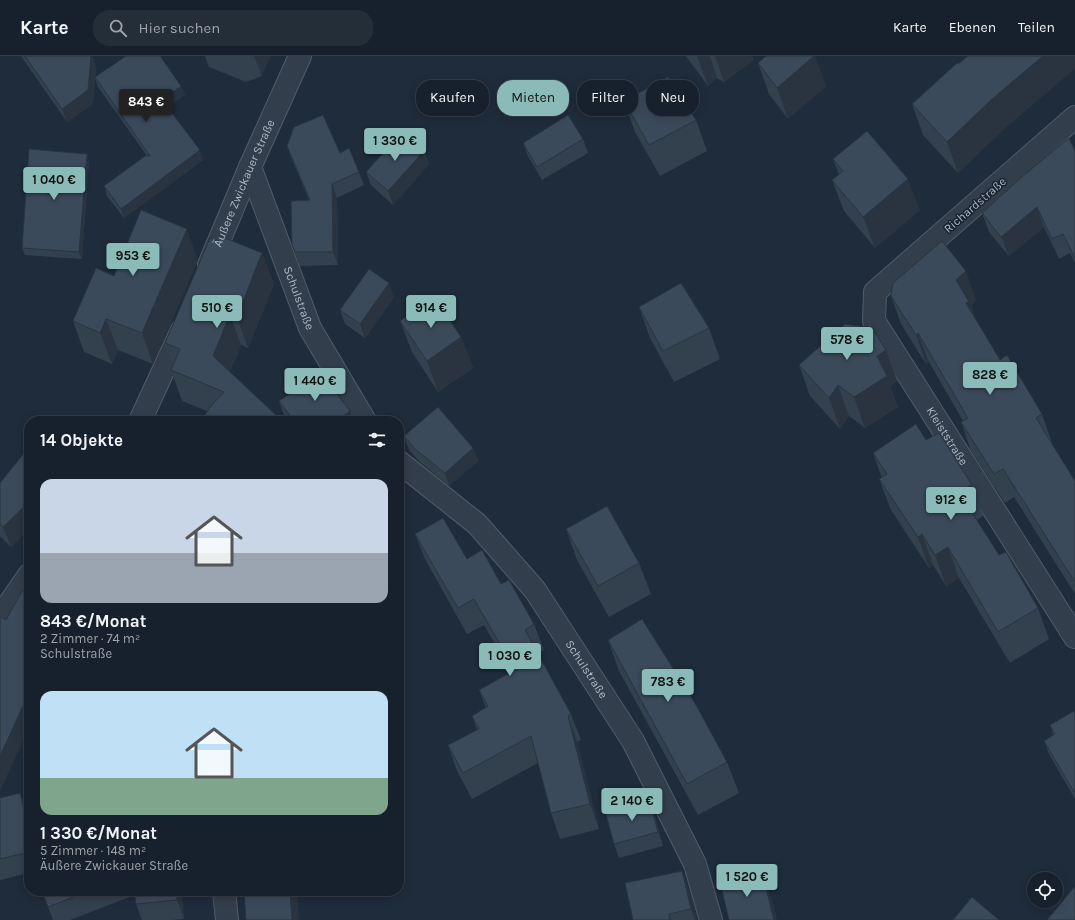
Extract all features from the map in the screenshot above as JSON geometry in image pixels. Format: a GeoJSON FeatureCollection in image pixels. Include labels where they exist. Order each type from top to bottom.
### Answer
{"type":"FeatureCollection","features":[{"type":"Feature","properties":{"kind":"street","name":"Äußere Zwickauer Straße"},"geometry":{"type":"LineString","coordinates":[[202,281],[250,167],[300,56]]}},
{"type":"Feature","properties":{"kind":"street","name":"Richardstraße"},"geometry":{"type":"LineString","coordinates":[[875,292],[1075,117]]}},
{"type":"Feature","properties":{"kind":"street","name":"Schulstraße"},"geometry":{"type":"LineString","coordinates":[[250,167],[310,328],[362,416]]}},
{"type":"Feature","properties":{"kind":"street","name":"Kleiststraße"},"geometry":{"type":"LineString","coordinates":[[875,292],[874,322],[1075,637]]}},
{"type":"Feature","properties":{"kind":"street"},"geometry":{"type":"LineString","coordinates":[[142,416],[191,310]]}},
{"type":"Feature","properties":{"kind":"street","name":"Schulstraße"},"geometry":{"type":"LineString","coordinates":[[404,466],[477,524],[535,590],[633,741],[694,864],[711,920]]}},
{"type":"Feature","properties":{"kind":"street"},"geometry":{"type":"LineString","coordinates":[[0,617],[24,582]]}},
{"type":"Feature","properties":{"kind":"street"},"geometry":{"type":"LineString","coordinates":[[225,896],[227,920]]}},
{"type":"Feature","properties":{"kind":"building"},"geometry":{"type":"Polygon","coordinates":[[[25,56],[91,56],[88,90],[62,109],[25,56]]]}},
{"type":"Feature","properties":{"kind":"building"},"geometry":{"type":"Polygon","coordinates":[[[126,56],[160,56],[181,86],[162,100],[200,150],[121,209],[104,186],[145,156],[150,156],[95,77],[126,56]]]}},
{"type":"Feature","properties":{"kind":"building"},"geometry":{"type":"Polygon","coordinates":[[[766,56],[814,56],[777,88],[758,63],[766,56]]]}},
{"type":"Feature","properties":{"kind":"building"},"geometry":{"type":"Polygon","coordinates":[[[968,56],[1043,56],[991,100],[947,142],[912,104],[957,63],[958,64],[968,56]]]}},
{"type":"Feature","properties":{"kind":"building"},"geometry":{"type":"Polygon","coordinates":[[[668,77],[670,80],[662,80],[668,77]]]}},
{"type":"Feature","properties":{"kind":"building"},"geometry":{"type":"Polygon","coordinates":[[[646,89],[646,116],[693,116],[696,120],[649,145],[633,116],[638,116],[638,93],[646,89]]]}},
{"type":"Feature","properties":{"kind":"building"},"geometry":{"type":"Polygon","coordinates":[[[323,115],[340,153],[349,148],[359,172],[332,184],[333,252],[295,252],[292,245],[291,201],[310,200],[287,146],[294,127],[323,115]]]}},
{"type":"Feature","properties":{"kind":"building"},"geometry":{"type":"Polygon","coordinates":[[[566,116],[569,116],[583,139],[537,167],[523,143],[566,116]]]}},
{"type":"Feature","properties":{"kind":"building"},"geometry":{"type":"Polygon","coordinates":[[[867,131],[908,179],[863,217],[832,180],[843,171],[833,159],[867,131]]]}},
{"type":"Feature","properties":{"kind":"building"},"geometry":{"type":"Polygon","coordinates":[[[402,132],[424,151],[388,191],[366,172],[402,132]]]}},
{"type":"Feature","properties":{"kind":"building"},"geometry":{"type":"Polygon","coordinates":[[[1069,138],[1075,151],[1075,258],[1063,234],[1052,239],[1037,207],[1001,237],[982,213],[1023,176],[1069,138]]]}},
{"type":"Feature","properties":{"kind":"building"},"geometry":{"type":"Polygon","coordinates":[[[29,149],[87,154],[79,252],[22,248],[29,149]]]}},
{"type":"Feature","properties":{"kind":"building"},"geometry":{"type":"Polygon","coordinates":[[[141,210],[187,229],[142,333],[106,319],[100,333],[73,321],[96,268],[114,276],[141,210]]]}},
{"type":"Feature","properties":{"kind":"building"},"geometry":{"type":"Polygon","coordinates":[[[220,236],[262,253],[237,317],[230,314],[213,356],[277,416],[204,416],[224,392],[171,370],[180,349],[165,343],[210,238],[218,242],[220,236]]]}},
{"type":"Feature","properties":{"kind":"building"},"geometry":{"type":"Polygon","coordinates":[[[942,241],[966,271],[956,280],[969,302],[966,303],[1000,360],[1007,355],[1042,414],[1036,418],[1075,481],[1075,582],[1003,469],[994,474],[961,422],[968,418],[918,333],[916,335],[891,296],[893,283],[942,241]]]}},
{"type":"Feature","properties":{"kind":"building"},"geometry":{"type":"Polygon","coordinates":[[[369,269],[389,283],[360,324],[340,310],[369,269]]]}},
{"type":"Feature","properties":{"kind":"building"},"geometry":{"type":"Polygon","coordinates":[[[681,283],[709,328],[663,351],[639,307],[681,283]]]}},
{"type":"Feature","properties":{"kind":"building"},"geometry":{"type":"Polygon","coordinates":[[[435,298],[461,337],[427,361],[400,321],[435,298]]]}},
{"type":"Feature","properties":{"kind":"building"},"geometry":{"type":"Polygon","coordinates":[[[845,324],[872,328],[886,350],[877,356],[887,376],[854,397],[838,385],[829,398],[799,365],[845,324]]]}},
{"type":"Feature","properties":{"kind":"building"},"geometry":{"type":"Polygon","coordinates":[[[321,373],[350,411],[344,416],[290,416],[279,401],[321,373]]]}},
{"type":"Feature","properties":{"kind":"building"},"geometry":{"type":"Polygon","coordinates":[[[438,407],[473,448],[445,473],[415,449],[404,436],[438,407]]]}},
{"type":"Feature","properties":{"kind":"building"},"geometry":{"type":"Polygon","coordinates":[[[916,424],[926,440],[939,433],[972,485],[959,492],[999,555],[1006,552],[1038,608],[998,632],[948,547],[935,555],[922,534],[918,537],[879,479],[887,474],[873,453],[916,424]]]}},
{"type":"Feature","properties":{"kind":"building"},"geometry":{"type":"Polygon","coordinates":[[[24,453],[24,507],[3,527],[0,524],[0,483],[24,453]]]}},
{"type":"Feature","properties":{"kind":"building"},"geometry":{"type":"Polygon","coordinates":[[[607,506],[639,563],[598,586],[566,529],[607,506]]]}},
{"type":"Feature","properties":{"kind":"building"},"geometry":{"type":"Polygon","coordinates":[[[443,518],[467,559],[482,550],[501,584],[509,580],[534,624],[525,630],[571,714],[568,716],[590,804],[551,813],[531,736],[463,773],[448,745],[479,729],[472,716],[488,706],[479,690],[515,670],[474,599],[458,608],[415,534],[443,518]]]}},
{"type":"Feature","properties":{"kind":"building"},"geometry":{"type":"Polygon","coordinates":[[[22,591],[24,592],[24,704],[0,756],[0,617],[6,620],[22,591]]]}},
{"type":"Feature","properties":{"kind":"building"},"geometry":{"type":"Polygon","coordinates":[[[642,619],[696,705],[727,762],[687,784],[608,640],[642,619]]]}},
{"type":"Feature","properties":{"kind":"building"},"geometry":{"type":"Polygon","coordinates":[[[1074,711],[1074,792],[1044,741],[1055,734],[1050,725],[1074,711]]]}},
{"type":"Feature","properties":{"kind":"building"},"geometry":{"type":"Polygon","coordinates":[[[20,793],[24,809],[24,853],[0,859],[0,798],[20,793]]]}},
{"type":"Feature","properties":{"kind":"building"},"geometry":{"type":"Polygon","coordinates":[[[649,799],[658,832],[614,844],[605,811],[649,799]]]}},
{"type":"Feature","properties":{"kind":"building"},"geometry":{"type":"Polygon","coordinates":[[[682,871],[691,909],[669,914],[670,920],[633,920],[625,883],[682,871]]]}},
{"type":"Feature","properties":{"kind":"building"},"geometry":{"type":"Polygon","coordinates":[[[762,872],[774,920],[729,920],[720,882],[762,872]]]}},
{"type":"Feature","properties":{"kind":"building"},"geometry":{"type":"Polygon","coordinates":[[[1075,886],[1075,920],[1047,920],[1057,908],[1063,908],[1063,901],[1075,886]]]}},
{"type":"Feature","properties":{"kind":"building"},"geometry":{"type":"Polygon","coordinates":[[[44,896],[76,896],[48,907],[44,896]]]}},
{"type":"Feature","properties":{"kind":"building"},"geometry":{"type":"Polygon","coordinates":[[[135,896],[177,896],[177,900],[136,904],[135,896]]]}},
{"type":"Feature","properties":{"kind":"building"},"geometry":{"type":"Polygon","coordinates":[[[244,896],[290,896],[292,920],[246,920],[244,896]]]}},
{"type":"Feature","properties":{"kind":"building"},"geometry":{"type":"Polygon","coordinates":[[[972,897],[999,920],[953,920],[972,897]]]}}]}
